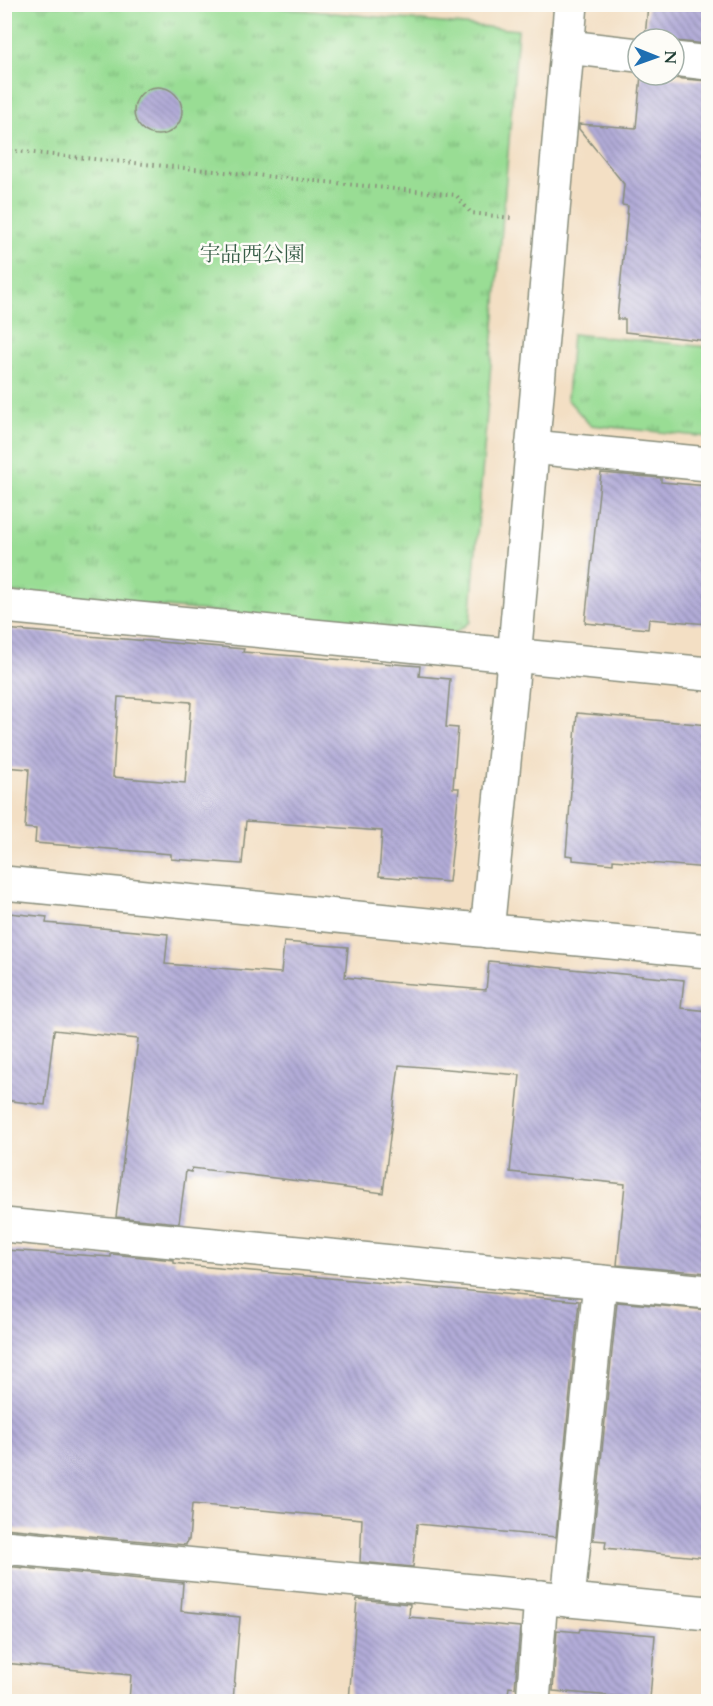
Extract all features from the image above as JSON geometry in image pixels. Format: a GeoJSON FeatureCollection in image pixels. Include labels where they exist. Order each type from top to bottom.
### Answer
{"type":"FeatureCollection","features":[{"type":"Feature","properties":{"kind":"street"},"geometry":{"type":"LineString","coordinates":[[487,931],[514,656],[571,4]]}},
{"type":"Feature","properties":{"kind":"street"},"geometry":{"type":"LineString","coordinates":[[567,48],[626,54]]}},
{"type":"Feature","properties":{"kind":"street"},"geometry":{"type":"LineString","coordinates":[[686,60],[708,63]]}},
{"type":"Feature","properties":{"kind":"street"},"geometry":{"type":"LineString","coordinates":[[532,447],[708,464]]}},
{"type":"Feature","properties":{"kind":"street"},"geometry":{"type":"LineString","coordinates":[[4,606],[708,674]]}},
{"type":"Feature","properties":{"kind":"street"},"geometry":{"type":"LineString","coordinates":[[4,883],[708,951]]}},
{"type":"Feature","properties":{"kind":"street"},"geometry":{"type":"LineString","coordinates":[[4,1225],[708,1292]]}},
{"type":"Feature","properties":{"kind":"street"},"geometry":{"type":"LineString","coordinates":[[533,1701],[555,1599],[600,1282]]}},
{"type":"Feature","properties":{"kind":"street"},"geometry":{"type":"LineString","coordinates":[[4,1546],[708,1613]]}},
{"type":"Feature","properties":{"kind":"path"},"geometry":{"type":"LineString","coordinates":[[4,150],[456,195],[471,213],[511,218]]}},
{"type":"Feature","properties":{"kind":"green space","name":"宇品西公園"},"geometry":{"type":"Polygon","coordinates":[[[4,5],[248,5],[518,30],[470,622],[453,634],[5,592],[4,5]]]}},
{"type":"Feature","properties":{"kind":"green space"},"geometry":{"type":"Polygon","coordinates":[[[572,334],[708,347],[708,437],[590,425],[567,399],[572,334]]]}},
{"type":"Feature","properties":{"kind":"building"},"geometry":{"type":"Polygon","coordinates":[[[648,4],[708,4],[708,44],[686,42],[686,27],[646,27],[648,4]]]}},
{"type":"Feature","properties":{"kind":"building"},"geometry":{"type":"Polygon","coordinates":[[[686,79],[708,81],[708,341],[625,332],[625,319],[617,319],[628,206],[622,205],[624,184],[579,129],[579,124],[636,128],[640,87],[686,87],[686,79]]]}},
{"type":"Feature","properties":{"kind":"building"},"geometry":{"type":"Polygon","coordinates":[[[153,87],[163,87],[178,97],[182,111],[181,120],[172,131],[163,135],[153,135],[138,125],[134,116],[134,106],[144,91],[153,87]]]}},
{"type":"Feature","properties":{"kind":"building"},"geometry":{"type":"Polygon","coordinates":[[[601,473],[661,478],[661,482],[708,486],[708,624],[649,619],[648,629],[585,623],[601,473]]]}},
{"type":"Feature","properties":{"kind":"building"},"geometry":{"type":"Polygon","coordinates":[[[4,629],[420,666],[419,676],[450,679],[446,727],[458,728],[453,788],[459,788],[449,882],[379,876],[382,831],[246,821],[242,864],[171,859],[171,854],[35,843],[36,829],[25,828],[29,769],[4,767],[4,629]],[[118,697],[113,777],[185,783],[191,702],[118,697]]]}},
{"type":"Feature","properties":{"kind":"building"},"geometry":{"type":"Polygon","coordinates":[[[577,713],[708,725],[708,868],[613,860],[613,864],[573,860],[573,856],[566,855],[577,713]]]}},
{"type":"Feature","properties":{"kind":"building"},"geometry":{"type":"Polygon","coordinates":[[[9,913],[47,917],[46,923],[168,934],[165,964],[281,973],[284,942],[348,947],[345,977],[386,982],[486,990],[489,961],[684,980],[681,1008],[708,1011],[708,1273],[617,1265],[625,1184],[510,1172],[520,1075],[399,1065],[383,1193],[192,1168],[191,1172],[186,1171],[179,1223],[116,1217],[138,1039],[54,1030],[45,1105],[4,1100],[4,956],[9,913]]]}},
{"type":"Feature","properties":{"kind":"building"},"geometry":{"type":"Polygon","coordinates":[[[4,1250],[111,1257],[111,1254],[174,1260],[174,1263],[197,1266],[579,1301],[556,1537],[417,1524],[413,1567],[360,1562],[362,1519],[192,1504],[189,1540],[186,1545],[4,1528],[4,1250]]]}},
{"type":"Feature","properties":{"kind":"building"},"geometry":{"type":"Polygon","coordinates":[[[617,1302],[708,1310],[708,1558],[605,1548],[606,1541],[593,1540],[617,1302]]]}},
{"type":"Feature","properties":{"kind":"building"},"geometry":{"type":"Polygon","coordinates":[[[4,1566],[183,1583],[181,1611],[240,1617],[233,1701],[129,1701],[131,1675],[4,1663],[4,1566]]]}},
{"type":"Feature","properties":{"kind":"building"},"geometry":{"type":"Polygon","coordinates":[[[357,1599],[410,1604],[409,1617],[520,1627],[515,1688],[509,1687],[507,1701],[349,1701],[357,1599]]]}},
{"type":"Feature","properties":{"kind":"building"},"geometry":{"type":"Polygon","coordinates":[[[580,1629],[655,1635],[650,1699],[553,1691],[557,1630],[579,1632],[580,1629]]]}}]}
